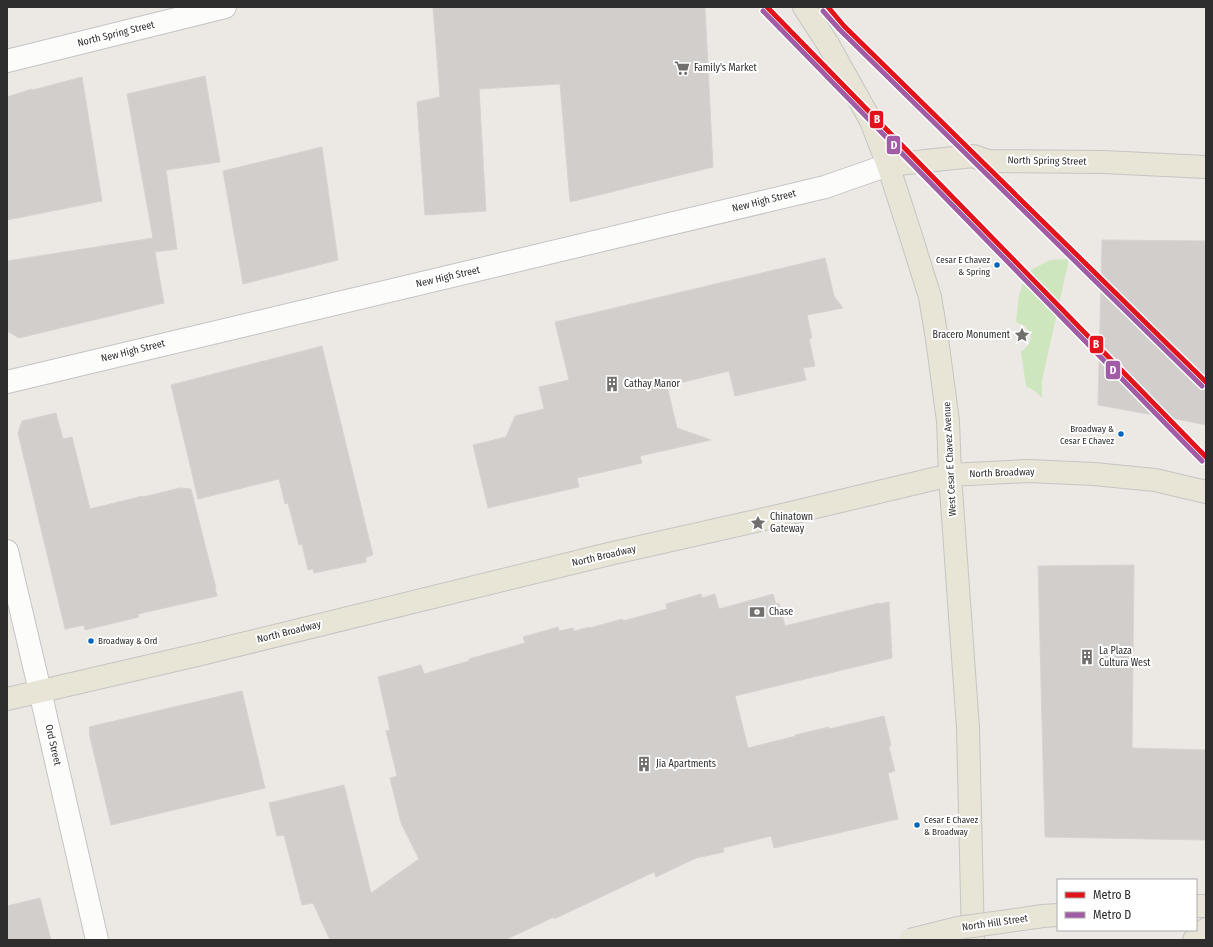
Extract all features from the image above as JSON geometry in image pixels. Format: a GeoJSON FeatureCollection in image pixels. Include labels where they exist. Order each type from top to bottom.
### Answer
{"type":"FeatureCollection","features":[{"type":"Feature","properties":{"kind":"main road","name":"West Cesar E Chavez Avenue"},"geometry":{"type":"LineString","coordinates":[[804,7],[828,44],[871,121],[888,165],[930,297],[947,405],[950,475],[968,728],[973,940]]}},
{"type":"Feature","properties":{"kind":"main road","name":"North Spring Street"},"geometry":{"type":"LineString","coordinates":[[888,165],[973,156],[988,160],[1103,162],[1206,167]]}},
{"type":"Feature","properties":{"kind":"main road","name":"North Broadway"},"geometry":{"type":"LineString","coordinates":[[7,699],[197,655],[609,554],[950,475],[1028,471],[1094,474],[1155,480],[1206,492]]}},
{"type":"Feature","properties":{"kind":"main road","name":"North Hill Street"},"geometry":{"type":"LineString","coordinates":[[910,940],[958,928],[1051,916]]}},
{"type":"Feature","properties":{"kind":"main road"},"geometry":{"type":"LineString","coordinates":[[1194,940],[1206,930]]}},
{"type":"Feature","properties":{"kind":"street","name":"North Spring Street"},"geometry":{"type":"LineString","coordinates":[[7,60],[225,7]]}},
{"type":"Feature","properties":{"kind":"street","name":"New High Street"},"geometry":{"type":"LineString","coordinates":[[7,382],[825,187],[888,165]]}},
{"type":"Feature","properties":{"kind":"street","name":"Ord Street"},"geometry":{"type":"LineString","coordinates":[[7,551],[97,940]]}},
{"type":"Feature","properties":{"kind":"green space"},"geometry":{"type":"Polygon","coordinates":[[[1069,259],[1042,380],[1042,398],[1026,386],[1021,352],[1029,344],[1031,334],[1025,326],[1016,322],[1019,295],[1024,280],[1031,270],[1050,260],[1069,259]]]}},
{"type":"Feature","properties":{"kind":"building"},"geometry":{"type":"Polygon","coordinates":[[[433,7],[705,7],[713,167],[570,202],[560,84],[479,89],[486,211],[425,215],[417,102],[440,97],[433,7]]]}},
{"type":"Feature","properties":{"kind":"building"},"geometry":{"type":"Polygon","coordinates":[[[205,76],[220,162],[166,170],[177,249],[155,252],[164,303],[19,338],[7,331],[7,261],[153,238],[127,94],[205,76]]]}},
{"type":"Feature","properties":{"kind":"building"},"geometry":{"type":"Polygon","coordinates":[[[82,77],[102,201],[7,220],[7,97],[32,89],[33,90],[82,77]]]}},
{"type":"Feature","properties":{"kind":"building"},"geometry":{"type":"Polygon","coordinates":[[[322,147],[338,260],[243,284],[223,171],[322,147]]]}},
{"type":"Feature","properties":{"kind":"building"},"geometry":{"type":"Polygon","coordinates":[[[1102,240],[1206,241],[1206,425],[1098,405],[1102,240]]]}},
{"type":"Feature","properties":{"kind":"building","name":"Cathay Manor"},"geometry":{"type":"Polygon","coordinates":[[[825,258],[834,296],[843,308],[807,315],[812,338],[809,339],[815,366],[803,368],[806,380],[735,396],[729,371],[667,386],[677,428],[711,440],[640,456],[642,463],[577,478],[579,487],[488,508],[473,445],[506,437],[515,416],[544,409],[539,387],[569,380],[555,322],[825,258]]]}},
{"type":"Feature","properties":{"kind":"building"},"geometry":{"type":"Polygon","coordinates":[[[322,346],[373,555],[366,557],[366,562],[314,573],[313,569],[308,570],[302,544],[299,545],[288,503],[285,504],[279,479],[198,499],[171,385],[322,346]]]}},
{"type":"Feature","properties":{"kind":"building"},"geometry":{"type":"Polygon","coordinates":[[[56,413],[63,439],[72,437],[90,509],[180,488],[191,489],[217,596],[138,614],[139,617],[85,630],[84,625],[65,629],[18,433],[22,421],[56,413]]]}},
{"type":"Feature","properties":{"kind":"building","name":"La Plaza Cultura West"},"geometry":{"type":"Polygon","coordinates":[[[1134,565],[1132,748],[1206,750],[1206,840],[1045,837],[1038,566],[1134,565]]]}},
{"type":"Feature","properties":{"kind":"building","name":"Jia Apartments"},"geometry":{"type":"Polygon","coordinates":[[[701,594],[702,598],[715,594],[719,609],[773,594],[776,604],[779,603],[785,626],[879,603],[889,602],[892,658],[735,696],[748,748],[829,727],[829,729],[884,716],[895,771],[888,773],[898,819],[774,848],[771,836],[723,848],[724,852],[696,858],[656,877],[654,872],[554,919],[554,917],[505,940],[330,940],[313,903],[302,905],[284,835],[277,836],[269,803],[344,785],[371,893],[419,859],[401,823],[390,778],[397,776],[386,731],[390,730],[378,677],[421,665],[424,674],[525,643],[523,637],[558,627],[559,631],[573,628],[574,631],[622,619],[623,621],[667,609],[666,604],[701,594]]]}},
{"type":"Feature","properties":{"kind":"building"},"geometry":{"type":"Polygon","coordinates":[[[242,691],[265,788],[111,825],[89,733],[89,727],[242,691]]]}},
{"type":"Feature","properties":{"kind":"building"},"geometry":{"type":"Polygon","coordinates":[[[40,898],[51,940],[7,940],[7,906],[40,898]]]}},
{"type":"Feature","properties":{"kind":"metro line","name":"B"},"geometry":{"type":"LineString","coordinates":[[767,7],[1206,457]]}},
{"type":"Feature","properties":{"kind":"metro line","name":"B"},"geometry":{"type":"LineString","coordinates":[[828,7],[844,26],[1206,382]]}},
{"type":"Feature","properties":{"kind":"metro line","name":"D"},"geometry":{"type":"LineString","coordinates":[[763,11],[1202,461]]}},
{"type":"Feature","properties":{"kind":"metro line","name":"D"},"geometry":{"type":"LineString","coordinates":[[823,11],[840,30],[1202,386]]}},
{"type":"Feature","properties":{"kind":"place","name":"Family's Market"},"geometry":{"type":"Point","coordinates":[682,68]}},
{"type":"Feature","properties":{"kind":"place","name":"Cesar E Chavez & Spring"},"geometry":{"type":"Point","coordinates":[997,265]}},
{"type":"Feature","properties":{"kind":"place","name":"Bracero Monument"},"geometry":{"type":"Point","coordinates":[1022,335]}},
{"type":"Feature","properties":{"kind":"place","name":"Cathay Manor"},"geometry":{"type":"Point","coordinates":[612,384]}},
{"type":"Feature","properties":{"kind":"place","name":"Broadway & Cesar E Chavez"},"geometry":{"type":"Point","coordinates":[1121,434]}},
{"type":"Feature","properties":{"kind":"place","name":"Chinatown Gateway"},"geometry":{"type":"Point","coordinates":[758,523]}},
{"type":"Feature","properties":{"kind":"place","name":"Chase"},"geometry":{"type":"Point","coordinates":[757,612]}},
{"type":"Feature","properties":{"kind":"place","name":"Broadway & Ord"},"geometry":{"type":"Point","coordinates":[91,641]}},
{"type":"Feature","properties":{"kind":"place","name":"La Plaza Cultura West"},"geometry":{"type":"Point","coordinates":[1087,657]}},
{"type":"Feature","properties":{"kind":"place","name":"Jia Apartments"},"geometry":{"type":"Point","coordinates":[644,764]}},
{"type":"Feature","properties":{"kind":"place","name":"Cesar E Chavez & Broadway"},"geometry":{"type":"Point","coordinates":[917,825]}}]}
